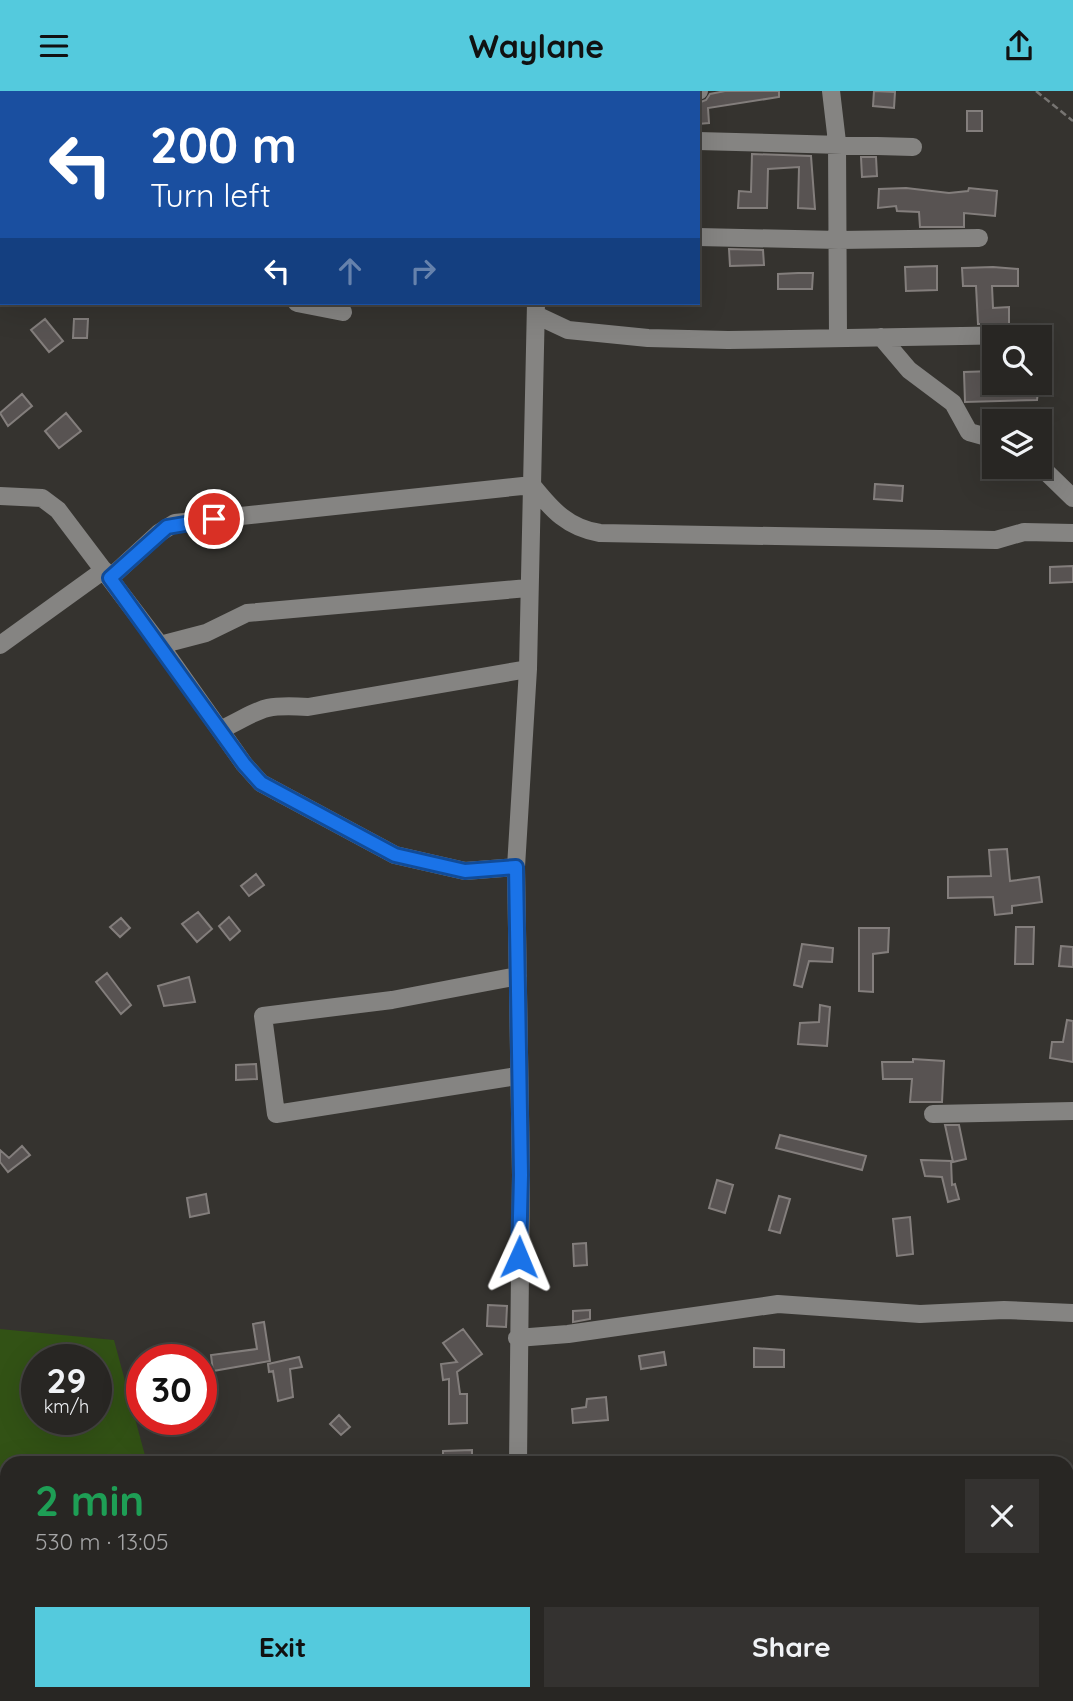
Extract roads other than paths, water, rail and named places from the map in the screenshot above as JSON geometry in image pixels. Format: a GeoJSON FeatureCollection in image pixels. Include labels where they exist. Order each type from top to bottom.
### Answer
{"type":"FeatureCollection","features":[{"type":"Feature","properties":{"kind":"street"},"geometry":{"type":"LineString","coordinates":[[831,91],[837,142],[838,338]]}},
{"type":"Feature","properties":{"kind":"street"},"geometry":{"type":"LineString","coordinates":[[700,141],[837,142],[913,147]]}},
{"type":"Feature","properties":{"kind":"street"},"geometry":{"type":"LineString","coordinates":[[700,237],[839,240],[979,238]]}},
{"type":"Feature","properties":{"kind":"street"},"geometry":{"type":"LineString","coordinates":[[307,305],[343,312]]}},
{"type":"Feature","properties":{"kind":"street"},"geometry":{"type":"LineString","coordinates":[[536,309],[568,330],[648,338],[728,340],[982,336]]}},
{"type":"Feature","properties":{"kind":"street"},"geometry":{"type":"LineString","coordinates":[[518,1456],[517,1338],[521,1175],[517,1076],[516,867],[528,669],[536,309]]}},
{"type":"Feature","properties":{"kind":"street"},"geometry":{"type":"LineString","coordinates":[[881,337],[909,370],[953,403],[969,432],[982,436]]}},
{"type":"Feature","properties":{"kind":"street"},"geometry":{"type":"LineString","coordinates":[[1052,478],[1073,498]]}},
{"type":"Feature","properties":{"kind":"street"},"geometry":{"type":"LineString","coordinates":[[532,485],[563,519],[580,530],[600,533],[996,540],[1024,533],[1073,533]]}},
{"type":"Feature","properties":{"kind":"street"},"geometry":{"type":"LineString","coordinates":[[0,645],[107,574],[175,523],[532,485]]}},
{"type":"Feature","properties":{"kind":"street"},"geometry":{"type":"LineString","coordinates":[[0,496],[42,498],[58,510],[261,783],[395,855],[465,871],[516,867]]}},
{"type":"Feature","properties":{"kind":"street"},"geometry":{"type":"LineString","coordinates":[[160,645],[206,633],[247,613],[528,588]]}},
{"type":"Feature","properties":{"kind":"street"},"geometry":{"type":"LineString","coordinates":[[220,730],[258,708],[272,705],[308,707],[528,669]]}},
{"type":"Feature","properties":{"kind":"street"},"geometry":{"type":"LineString","coordinates":[[517,1076],[276,1114],[263,1016],[392,1000],[518,976]]}},
{"type":"Feature","properties":{"kind":"street"},"geometry":{"type":"LineString","coordinates":[[933,1115],[1073,1111]]}},
{"type":"Feature","properties":{"kind":"street"},"geometry":{"type":"LineString","coordinates":[[517,1338],[568,1334],[778,1304],[920,1314],[1004,1310],[1073,1313]]}}]}
